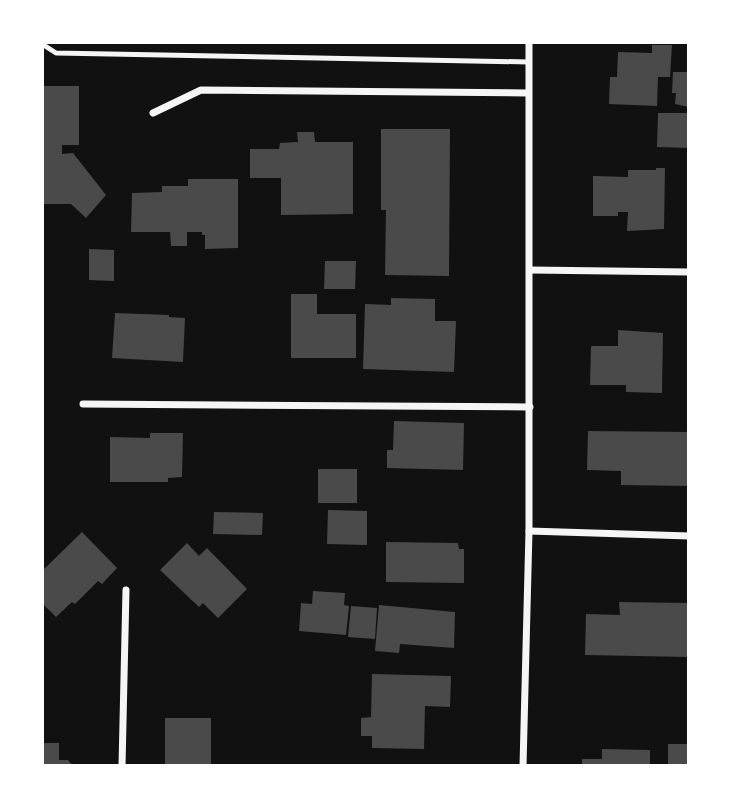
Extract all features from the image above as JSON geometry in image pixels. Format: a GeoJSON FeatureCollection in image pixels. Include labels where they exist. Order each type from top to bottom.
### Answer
{"type":"FeatureCollection","features":[{"type":"Feature","properties":{"kind":"street"},"geometry":{"type":"LineString","coordinates":[[523,766],[529,531],[529,42]]}},
{"type":"Feature","properties":{"kind":"street"},"geometry":{"type":"LineString","coordinates":[[153,113],[201,90],[528,93]]}},
{"type":"Feature","properties":{"kind":"street"},"geometry":{"type":"LineString","coordinates":[[530,270],[689,272]]}},
{"type":"Feature","properties":{"kind":"street"},"geometry":{"type":"LineString","coordinates":[[83,404],[530,407]]}},
{"type":"Feature","properties":{"kind":"street"},"geometry":{"type":"LineString","coordinates":[[529,531],[689,536]]}},
{"type":"Feature","properties":{"kind":"street"},"geometry":{"type":"LineString","coordinates":[[122,766],[126,590]]}},
{"type":"Feature","properties":{"kind":"lane"},"geometry":{"type":"LineString","coordinates":[[42,44],[55,52],[529,62]]}},
{"type":"Feature","properties":{"kind":"building"},"geometry":{"type":"Polygon","coordinates":[[[652,45],[672,45],[670,77],[658,77],[657,106],[609,104],[610,77],[617,77],[618,52],[652,53],[652,45]]]}},
{"type":"Feature","properties":{"kind":"building"},"geometry":{"type":"Polygon","coordinates":[[[673,72],[689,72],[689,107],[675,104],[676,93],[672,93],[673,72]]]}},
{"type":"Feature","properties":{"kind":"building"},"geometry":{"type":"Polygon","coordinates":[[[42,86],[79,86],[79,145],[62,145],[62,154],[73,153],[106,195],[86,218],[71,204],[42,204],[42,86]]]}},
{"type":"Feature","properties":{"kind":"building"},"geometry":{"type":"Polygon","coordinates":[[[658,113],[689,113],[689,148],[657,147],[658,113]]]}},
{"type":"Feature","properties":{"kind":"building"},"geometry":{"type":"Polygon","coordinates":[[[381,129],[450,129],[449,276],[385,275],[386,210],[381,210],[381,129]]]}},
{"type":"Feature","properties":{"kind":"building"},"geometry":{"type":"Polygon","coordinates":[[[297,132],[314,132],[315,142],[353,142],[353,214],[281,215],[281,178],[250,178],[250,149],[279,149],[280,143],[298,142],[297,132]]]}},
{"type":"Feature","properties":{"kind":"building"},"geometry":{"type":"Polygon","coordinates":[[[665,168],[664,229],[627,231],[628,212],[618,212],[618,216],[593,216],[593,176],[628,177],[628,170],[665,168]]]}},
{"type":"Feature","properties":{"kind":"building"},"geometry":{"type":"Polygon","coordinates":[[[188,179],[238,179],[238,248],[205,249],[205,235],[202,235],[202,232],[187,232],[187,246],[171,246],[170,232],[131,232],[132,193],[162,192],[162,186],[188,186],[188,179]]]}},
{"type":"Feature","properties":{"kind":"building"},"geometry":{"type":"Polygon","coordinates":[[[89,249],[114,250],[114,281],[89,280],[89,249]]]}},
{"type":"Feature","properties":{"kind":"building"},"geometry":{"type":"Polygon","coordinates":[[[325,261],[356,261],[355,289],[324,289],[325,261]]]}},
{"type":"Feature","properties":{"kind":"building"},"geometry":{"type":"Polygon","coordinates":[[[291,294],[317,294],[317,314],[356,314],[356,358],[291,358],[291,294]]]}},
{"type":"Feature","properties":{"kind":"building"},"geometry":{"type":"Polygon","coordinates":[[[391,298],[435,299],[435,321],[456,321],[454,372],[363,369],[365,304],[391,305],[391,298]]]}},
{"type":"Feature","properties":{"kind":"building"},"geometry":{"type":"Polygon","coordinates":[[[115,313],[185,318],[183,362],[112,358],[115,313]]]}},
{"type":"Feature","properties":{"kind":"building"},"geometry":{"type":"Polygon","coordinates":[[[618,330],[663,333],[662,393],[626,392],[626,385],[590,385],[591,346],[618,346],[618,330]]]}},
{"type":"Feature","properties":{"kind":"building"},"geometry":{"type":"Polygon","coordinates":[[[394,421],[464,423],[463,470],[387,468],[387,450],[393,450],[394,421]]]}},
{"type":"Feature","properties":{"kind":"building"},"geometry":{"type":"Polygon","coordinates":[[[588,431],[689,432],[689,486],[621,485],[621,471],[587,470],[588,431]]]}},
{"type":"Feature","properties":{"kind":"building"},"geometry":{"type":"Polygon","coordinates":[[[150,433],[183,433],[182,477],[168,478],[168,482],[110,482],[110,437],[150,438],[150,433]]]}},
{"type":"Feature","properties":{"kind":"building"},"geometry":{"type":"Polygon","coordinates":[[[318,469],[357,469],[357,503],[318,503],[318,469]]]}},
{"type":"Feature","properties":{"kind":"building"},"geometry":{"type":"Polygon","coordinates":[[[328,510],[367,511],[367,545],[327,544],[328,510]]]}},
{"type":"Feature","properties":{"kind":"building"},"geometry":{"type":"Polygon","coordinates":[[[214,512],[263,513],[262,535],[213,534],[214,512]]]}},
{"type":"Feature","properties":{"kind":"building"},"geometry":{"type":"Polygon","coordinates":[[[82,532],[117,568],[102,584],[98,581],[75,604],[72,602],[56,617],[42,603],[42,571],[82,532]]]}},
{"type":"Feature","properties":{"kind":"building"},"geometry":{"type":"Polygon","coordinates":[[[386,542],[458,543],[459,549],[464,549],[464,583],[386,582],[386,542]]]}},
{"type":"Feature","properties":{"kind":"building"},"geometry":{"type":"Polygon","coordinates":[[[187,543],[199,556],[207,548],[247,589],[218,618],[203,603],[199,607],[160,570],[187,543]]]}},
{"type":"Feature","properties":{"kind":"building"},"geometry":{"type":"Polygon","coordinates":[[[313,591],[345,593],[344,605],[349,606],[346,635],[299,631],[301,603],[312,604],[313,591]]]}},
{"type":"Feature","properties":{"kind":"building"},"geometry":{"type":"Polygon","coordinates":[[[619,602],[689,603],[689,657],[585,655],[586,614],[620,615],[619,602]]]}},
{"type":"Feature","properties":{"kind":"building"},"geometry":{"type":"Polygon","coordinates":[[[379,605],[455,612],[454,648],[400,644],[399,653],[375,651],[379,605]]]}},
{"type":"Feature","properties":{"kind":"building"},"geometry":{"type":"Polygon","coordinates":[[[351,606],[377,608],[375,639],[348,637],[351,606]]]}},
{"type":"Feature","properties":{"kind":"building"},"geometry":{"type":"Polygon","coordinates":[[[372,674],[451,676],[450,707],[425,706],[424,749],[372,748],[372,736],[361,736],[361,718],[371,717],[372,674]]]}},
{"type":"Feature","properties":{"kind":"building"},"geometry":{"type":"Polygon","coordinates":[[[165,718],[211,718],[211,766],[165,766],[165,718]]]}},
{"type":"Feature","properties":{"kind":"building"},"geometry":{"type":"Polygon","coordinates":[[[42,743],[59,743],[59,760],[68,760],[73,766],[42,766],[42,743]]]}},
{"type":"Feature","properties":{"kind":"building"},"geometry":{"type":"Polygon","coordinates":[[[668,744],[689,744],[689,766],[668,766],[668,744]]]}},
{"type":"Feature","properties":{"kind":"building"},"geometry":{"type":"Polygon","coordinates":[[[602,749],[650,750],[650,766],[582,766],[582,759],[602,759],[602,749]]]}}]}
